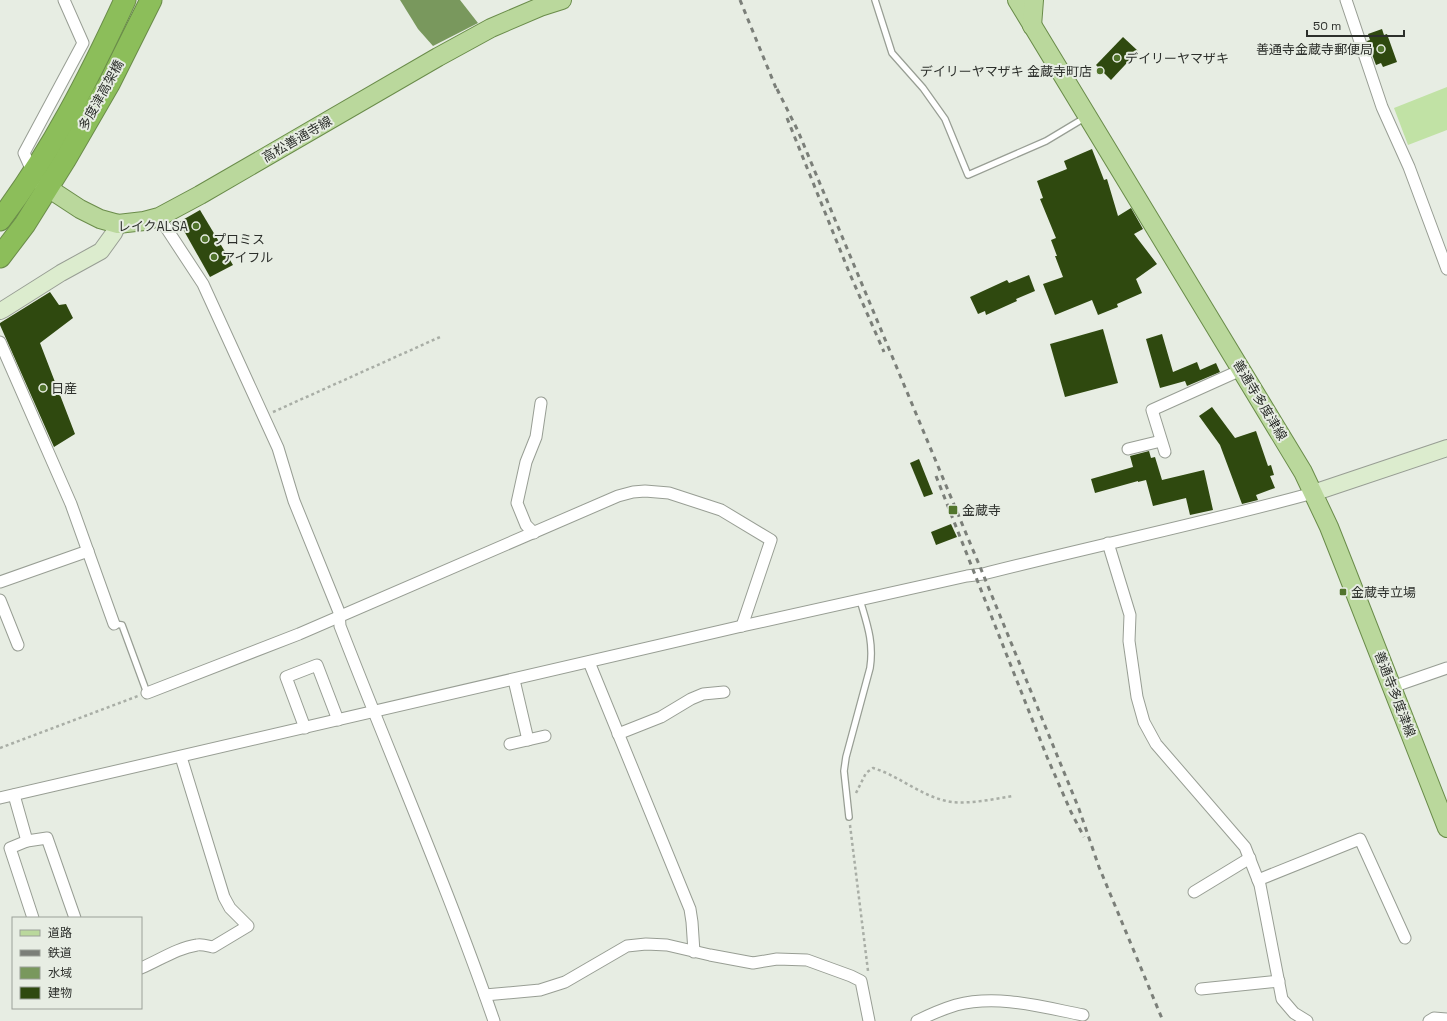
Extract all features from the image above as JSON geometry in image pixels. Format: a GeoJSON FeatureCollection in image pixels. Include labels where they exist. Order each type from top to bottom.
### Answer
{"type":"FeatureCollection","features":[{"type":"Feature","properties":{"kind":"highway"},"geometry":{"type":"LineString","coordinates":[[75,102],[89,60],[114,0]]}},
{"type":"Feature","properties":{"kind":"highway","name":"多度津高架橋"},"geometry":{"type":"LineString","coordinates":[[0,220],[33,173],[75,102],[104,46],[125,0]]}},
{"type":"Feature","properties":{"kind":"highway","name":"多度津高架橋"},"geometry":{"type":"LineString","coordinates":[[0,257],[25,224],[48,188],[109,84],[151,0]]}},
{"type":"Feature","properties":{"kind":"highway"},"geometry":{"type":"LineString","coordinates":[[109,84],[150,23],[160,0]]}},
{"type":"Feature","properties":{"kind":"main road","name":"高松善通寺線"},"geometry":{"type":"LineString","coordinates":[[33,173],[48,188],[80,209],[100,219],[118,224],[144,221],[159,217],[491,28],[540,7],[562,0]]}},
{"type":"Feature","properties":{"kind":"main road","name":"善通寺多度津線"},"geometry":{"type":"LineString","coordinates":[[1017,0],[1299,464],[1346,570],[1447,828]]}},
{"type":"Feature","properties":{"kind":"main road"},"geometry":{"type":"LineString","coordinates":[[1032,26],[1034,0]]}},
{"type":"Feature","properties":{"kind":"street"},"geometry":{"type":"LineString","coordinates":[[33,173],[24,153],[83,43],[64,0]]}},
{"type":"Feature","properties":{"kind":"street"},"geometry":{"type":"LineString","coordinates":[[1346,0],[1382,107],[1409,167],[1447,269]]}},
{"type":"Feature","properties":{"kind":"street"},"geometry":{"type":"LineString","coordinates":[[159,217],[203,284],[278,448],[294,501],[338,612],[340,626],[439,870],[494,1021]]}},
{"type":"Feature","properties":{"kind":"street"},"geometry":{"type":"LineString","coordinates":[[0,311],[4,310],[61,273],[101,251],[114,233],[118,224]]}},
{"type":"Feature","properties":{"kind":"street"},"geometry":{"type":"LineString","coordinates":[[0,342],[71,504],[114,624]]}},
{"type":"Feature","properties":{"kind":"street"},"geometry":{"type":"LineString","coordinates":[[1165,452],[1152,410],[1176,394],[1241,370]]}},
{"type":"Feature","properties":{"kind":"street"},"geometry":{"type":"LineString","coordinates":[[534,533],[526,525],[517,502],[526,462],[536,438],[541,402]]}},
{"type":"Feature","properties":{"kind":"street"},"geometry":{"type":"LineString","coordinates":[[1128,449],[1162,441]]}},
{"type":"Feature","properties":{"kind":"street"},"geometry":{"type":"LineString","coordinates":[[0,798],[742,626],[967,576],[983,574],[1171,529],[1229,511],[1313,493],[1447,448]]}},
{"type":"Feature","properties":{"kind":"street"},"geometry":{"type":"LineString","coordinates":[[147,693],[298,634],[618,496],[632,492],[650,491],[669,493],[721,510],[771,540],[742,626]]}},
{"type":"Feature","properties":{"kind":"street"},"geometry":{"type":"LineString","coordinates":[[1108,543],[1130,615],[1129,641],[1138,697],[1144,722],[1156,744],[1245,847],[1258,880],[1282,1000],[1294,1013],[1306,1021]]}},
{"type":"Feature","properties":{"kind":"street"},"geometry":{"type":"LineString","coordinates":[[0,582],[88,551]]}},
{"type":"Feature","properties":{"kind":"street"},"geometry":{"type":"LineString","coordinates":[[0,600],[18,645]]}},
{"type":"Feature","properties":{"kind":"street"},"geometry":{"type":"LineString","coordinates":[[589,662],[690,909],[694,952]]}},
{"type":"Feature","properties":{"kind":"street"},"geometry":{"type":"LineString","coordinates":[[305,728],[286,677],[317,665],[338,720]]}},
{"type":"Feature","properties":{"kind":"street"},"geometry":{"type":"LineString","coordinates":[[1392,686],[1447,668]]}},
{"type":"Feature","properties":{"kind":"street"},"geometry":{"type":"LineString","coordinates":[[514,680],[528,740]]}},
{"type":"Feature","properties":{"kind":"street"},"geometry":{"type":"LineString","coordinates":[[618,734],[661,717],[691,699],[703,694],[724,692]]}},
{"type":"Feature","properties":{"kind":"street"},"geometry":{"type":"LineString","coordinates":[[510,744],[545,736]]}},
{"type":"Feature","properties":{"kind":"street"},"geometry":{"type":"LineString","coordinates":[[142,968],[154,963],[165,956],[199,944],[213,948],[248,926],[230,908],[217,880],[181,757]]}},
{"type":"Feature","properties":{"kind":"street"},"geometry":{"type":"LineString","coordinates":[[14,795],[27,841]]}},
{"type":"Feature","properties":{"kind":"street"},"geometry":{"type":"LineString","coordinates":[[33,917],[10,848],[27,841],[47,838],[75,917]]}},
{"type":"Feature","properties":{"kind":"street"},"geometry":{"type":"LineString","coordinates":[[1258,880],[1360,839],[1405,938]]}},
{"type":"Feature","properties":{"kind":"street"},"geometry":{"type":"LineString","coordinates":[[1194,892],[1250,858]]}},
{"type":"Feature","properties":{"kind":"street"},"geometry":{"type":"LineString","coordinates":[[485,995],[540,990],[566,982],[611,954],[627,946],[646,944],[660,945],[753,963],[777,958],[807,960],[861,981],[869,1021]]}},
{"type":"Feature","properties":{"kind":"street"},"geometry":{"type":"LineString","coordinates":[[1201,989],[1279,981]]}},
{"type":"Feature","properties":{"kind":"street"},"geometry":{"type":"LineString","coordinates":[[917,1021],[956,1005],[989,1000],[1018,1003],[1083,1015]]}},
{"type":"Feature","properties":{"kind":"street"},"geometry":{"type":"LineString","coordinates":[[1429,1021],[1434,1018],[1447,1019]]}},
{"type":"Feature","properties":{"kind":"lane"},"geometry":{"type":"LineString","coordinates":[[875,0],[892,53],[923,88],[945,119],[968,174],[1046,140],[1088,116]]}},
{"type":"Feature","properties":{"kind":"lane"},"geometry":{"type":"LineString","coordinates":[[849,817],[844,771],[846,757],[870,668],[872,653],[871,641],[860,600]]}},
{"type":"Feature","properties":{"kind":"lane"},"geometry":{"type":"LineString","coordinates":[[114,624],[122,625],[147,693]]}},
{"type":"Feature","properties":{"kind":"path"},"geometry":{"type":"LineString","coordinates":[[263,416],[440,337]]}},
{"type":"Feature","properties":{"kind":"path"},"geometry":{"type":"LineString","coordinates":[[0,748],[147,693]]}},
{"type":"Feature","properties":{"kind":"path"},"geometry":{"type":"LineString","coordinates":[[861,981],[868,971],[849,817],[857,790],[866,773],[873,768],[884,771],[924,792],[951,802],[966,802],[1013,796]]}},
{"type":"Feature","properties":{"kind":"shaded area"},"geometry":{"type":"Polygon","coordinates":[[[1447,87],[1447,130],[1408,145],[1394,108],[1447,87]]]}},
{"type":"Feature","properties":{"kind":"water"},"geometry":{"type":"Polygon","coordinates":[[[400,0],[460,0],[478,23],[433,46],[418,29],[400,0]]]}},
{"type":"Feature","properties":{"kind":"building"},"geometry":{"type":"Polygon","coordinates":[[[1382,29],[1384,35],[1387,34],[1397,62],[1383,67],[1381,63],[1376,65],[1367,41],[1370,40],[1368,34],[1382,29]]]}},
{"type":"Feature","properties":{"kind":"building","name":"デイリーヤマザキ"},"geometry":{"type":"Polygon","coordinates":[[[1123,37],[1138,51],[1111,80],[1096,65],[1123,37]]]}},
{"type":"Feature","properties":{"kind":"building"},"geometry":{"type":"Polygon","coordinates":[[[1092,149],[1104,180],[1107,179],[1118,216],[1131,208],[1143,229],[1134,234],[1157,264],[1136,279],[1142,293],[1117,304],[1118,307],[1098,315],[1092,300],[1055,315],[1043,284],[1063,277],[1051,240],[1056,238],[1040,199],[1043,198],[1037,181],[1067,169],[1064,161],[1092,149]]]}},
{"type":"Feature","properties":{"kind":"building"},"geometry":{"type":"Polygon","coordinates":[[[200,210],[233,265],[210,277],[179,222],[200,210]]]}},
{"type":"Feature","properties":{"kind":"building"},"geometry":{"type":"Polygon","coordinates":[[[1029,275],[1035,291],[986,315],[985,311],[978,314],[970,297],[1007,280],[1009,283],[1029,275]]]}},
{"type":"Feature","properties":{"kind":"building","name":"日産"},"geometry":{"type":"Polygon","coordinates":[[[50,292],[59,305],[66,304],[73,318],[40,343],[75,434],[54,447],[0,325],[0,323],[50,292]]]}},
{"type":"Feature","properties":{"kind":"building"},"geometry":{"type":"Polygon","coordinates":[[[1103,329],[1118,383],[1065,397],[1050,344],[1103,329]]]}},
{"type":"Feature","properties":{"kind":"building"},"geometry":{"type":"Polygon","coordinates":[[[1162,334],[1173,372],[1197,362],[1200,370],[1216,363],[1220,372],[1187,386],[1185,381],[1160,388],[1146,339],[1162,334]]]}},
{"type":"Feature","properties":{"kind":"building"},"geometry":{"type":"Polygon","coordinates":[[[1212,407],[1235,438],[1256,431],[1268,466],[1271,465],[1274,475],[1270,476],[1275,488],[1256,495],[1258,500],[1242,504],[1220,445],[1199,416],[1212,407]]]}},
{"type":"Feature","properties":{"kind":"building"},"geometry":{"type":"Polygon","coordinates":[[[1149,451],[1151,458],[1155,457],[1162,480],[1204,470],[1213,510],[1190,515],[1186,498],[1153,506],[1146,480],[1095,493],[1091,479],[1133,467],[1130,456],[1149,451]]]}},
{"type":"Feature","properties":{"kind":"building"},"geometry":{"type":"Polygon","coordinates":[[[919,459],[933,494],[924,497],[910,463],[919,459]]]}},
{"type":"Feature","properties":{"kind":"building"},"geometry":{"type":"Polygon","coordinates":[[[951,524],[957,537],[936,545],[931,532],[951,524]]]}},
{"type":"Feature","properties":{"kind":"railway"},"geometry":{"type":"LineString","coordinates":[[740,0],[778,93]]}},
{"type":"Feature","properties":{"kind":"railway"},"geometry":{"type":"LineString","coordinates":[[777,89],[798,131],[983,574],[1079,809],[1099,867],[1163,1021]]}},
{"type":"Feature","properties":{"kind":"railway"},"geometry":{"type":"LineString","coordinates":[[787,118],[849,272],[884,352]]}},
{"type":"Feature","properties":{"kind":"railway"},"geometry":{"type":"LineString","coordinates":[[936,476],[1047,757],[1071,812],[1084,837]]}},
{"type":"Feature","properties":{"kind":"place","name":"善通寺金蔵寺郵便局"},"geometry":{"type":"Point","coordinates":[1381,49]}},
{"type":"Feature","properties":{"kind":"place","name":"デイリーヤマザキ"},"geometry":{"type":"Point","coordinates":[1117,58]}},
{"type":"Feature","properties":{"kind":"place","name":"デイリーヤマザキ 金蔵寺町店"},"geometry":{"type":"Point","coordinates":[1100,71]}},
{"type":"Feature","properties":{"kind":"place","name":"レイクALSA"},"geometry":{"type":"Point","coordinates":[196,226]}},
{"type":"Feature","properties":{"kind":"place","name":"プロミス"},"geometry":{"type":"Point","coordinates":[205,239]}},
{"type":"Feature","properties":{"kind":"place","name":"アイフル"},"geometry":{"type":"Point","coordinates":[214,257]}},
{"type":"Feature","properties":{"kind":"place","name":"日産"},"geometry":{"type":"Point","coordinates":[43,388]}},
{"type":"Feature","properties":{"kind":"place","name":"金蔵寺"},"geometry":{"type":"Point","coordinates":[953,510]}},
{"type":"Feature","properties":{"kind":"place","name":"金蔵寺立場"},"geometry":{"type":"Point","coordinates":[1343,592]}}]}
